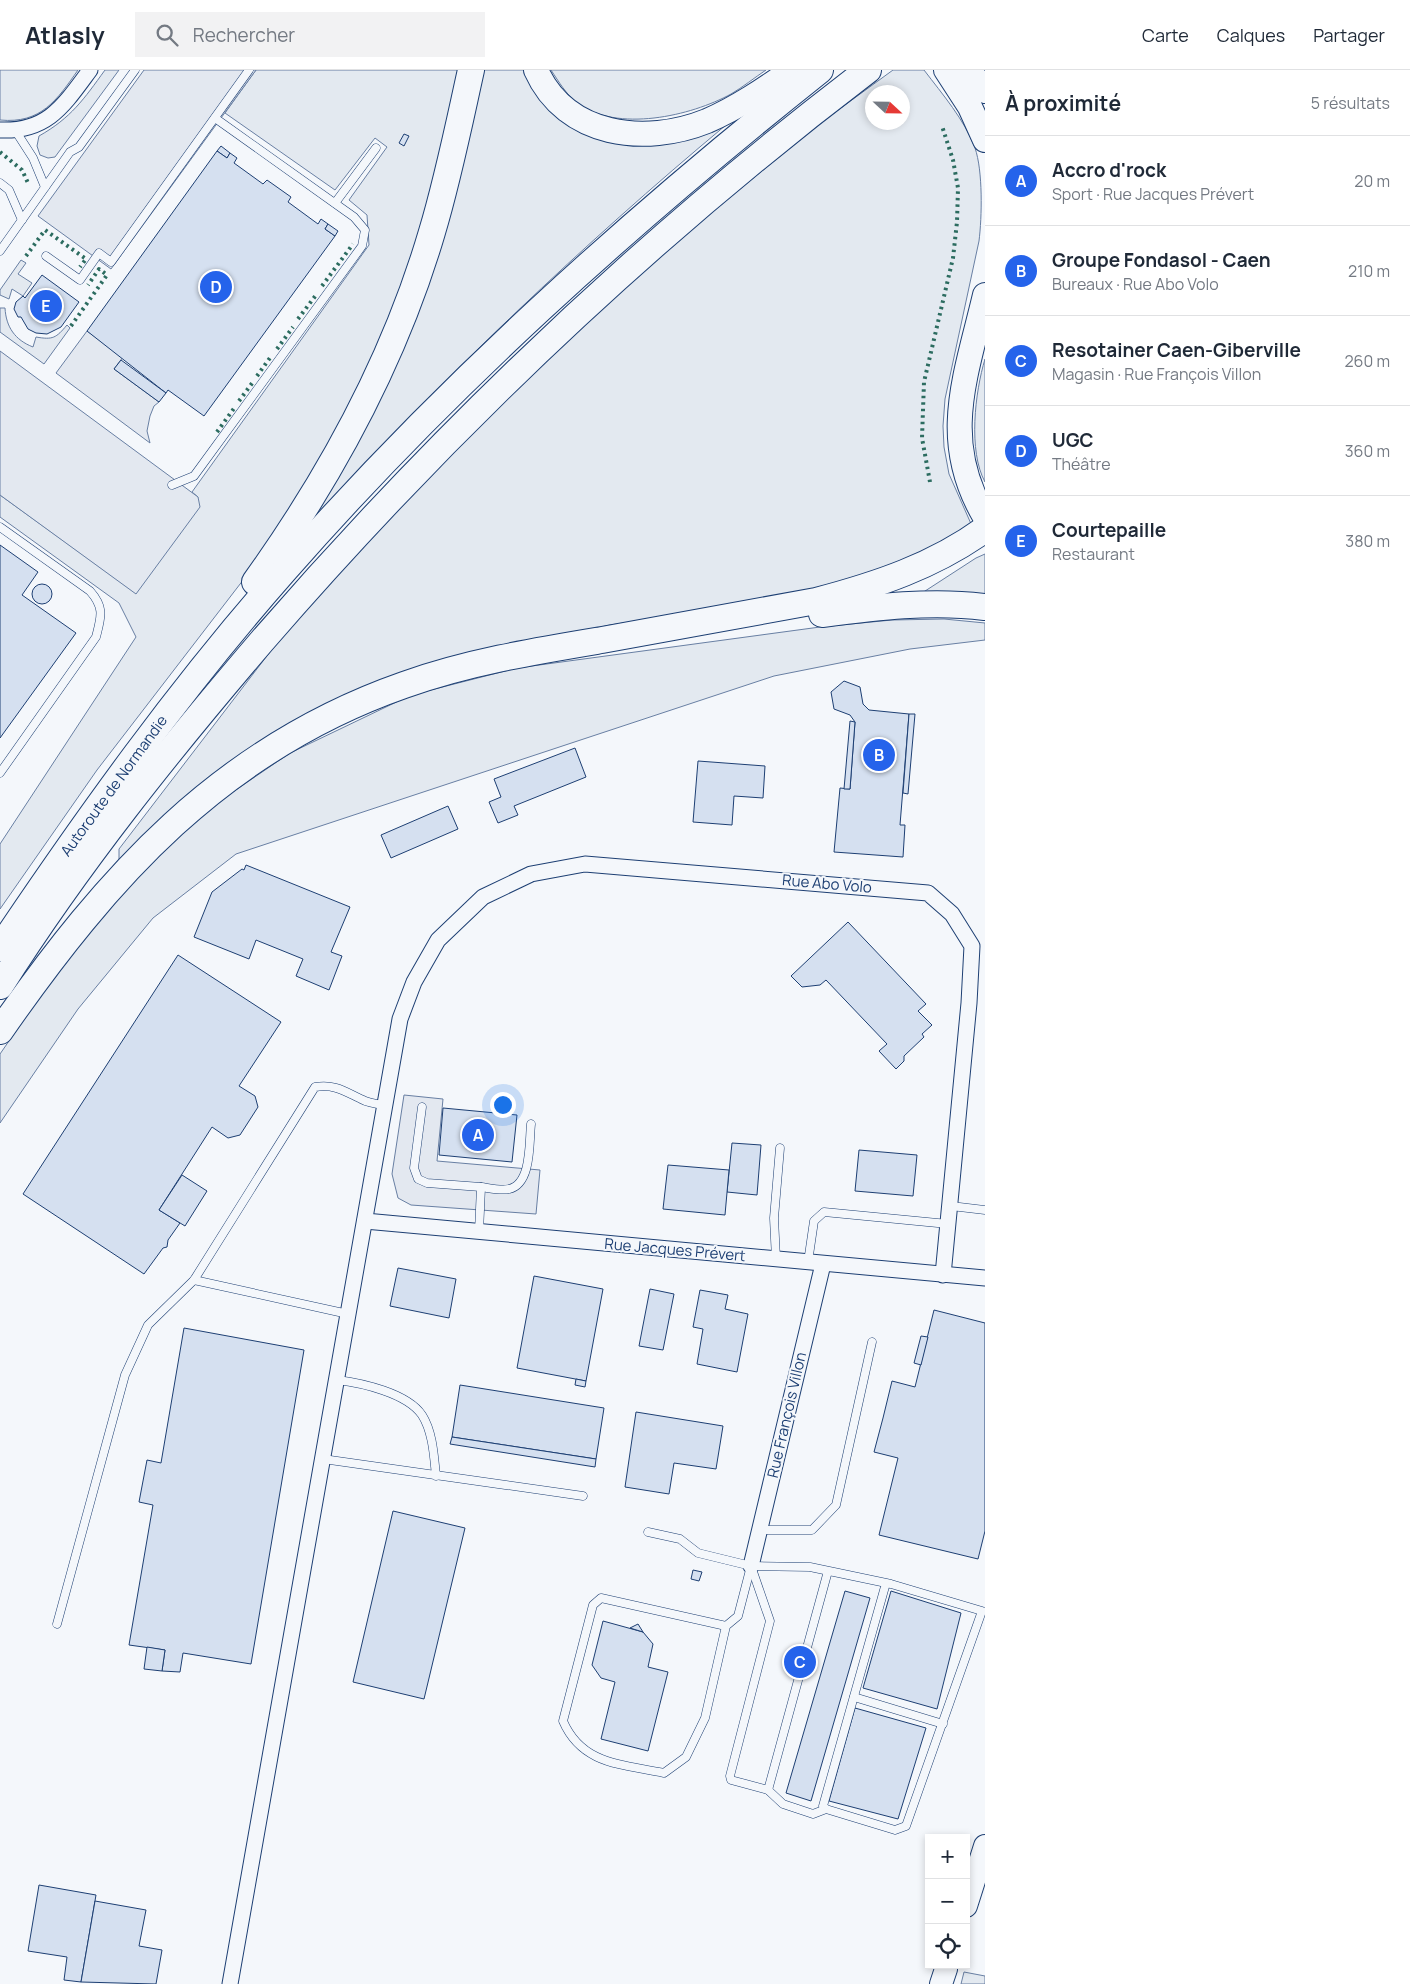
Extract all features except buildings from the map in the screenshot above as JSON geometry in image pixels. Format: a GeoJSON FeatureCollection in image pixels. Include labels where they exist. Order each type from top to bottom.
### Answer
{"type":"FeatureCollection","features":[{"type":"Feature","properties":{"kind":"highway"},"geometry":{"type":"LineString","coordinates":[[236,629],[246,595],[281,545],[337,455],[358,414],[398,324],[432,233],[471,70]]}},
{"type":"Feature","properties":{"kind":"highway"},"geometry":{"type":"LineString","coordinates":[[536,70],[554,98],[576,117],[618,134],[636,134],[666,132],[705,122],[751,97],[792,70]]}},
{"type":"Feature","properties":{"kind":"highway","name":"Autoroute de Normandie"},"geometry":{"type":"LineString","coordinates":[[0,948],[134,756],[284,571],[363,484],[513,334],[644,214],[711,156],[820,70]]}},
{"type":"Feature","properties":{"kind":"highway"},"geometry":{"type":"LineString","coordinates":[[0,986],[72,880],[140,788],[333,560],[564,326],[658,241],[747,166],[868,70]]}},
{"type":"Feature","properties":{"kind":"highway"},"geometry":{"type":"LineString","coordinates":[[955,72],[985,91]]}},
{"type":"Feature","properties":{"kind":"highway"},"geometry":{"type":"LineString","coordinates":[[955,72],[985,140]]}},
{"type":"Feature","properties":{"kind":"highway"},"geometry":{"type":"LineString","coordinates":[[985,295],[964,389],[958,435],[961,457],[968,481],[985,517]]}},
{"type":"Feature","properties":{"kind":"highway"},"geometry":{"type":"LineString","coordinates":[[0,1031],[73,932],[135,860],[165,830],[247,765],[300,732],[355,704],[403,685],[449,671],[568,646],[816,601],[863,589],[931,563],[985,529]]}},
{"type":"Feature","properties":{"kind":"highway"},"geometry":{"type":"LineString","coordinates":[[734,616],[783,619],[889,605],[947,604],[985,607]]}},
{"type":"Feature","properties":{"kind":"main road"},"geometry":{"type":"LineString","coordinates":[[970,1893],[985,1846]]}},
{"type":"Feature","properties":{"kind":"street"},"geometry":{"type":"LineString","coordinates":[[0,130],[32,127],[48,119],[64,105],[90,70]]}},
{"type":"Feature","properties":{"kind":"street","name":"Rue Abo Volo"},"geometry":{"type":"LineString","coordinates":[[230,1984],[400,1019],[414,982],[438,940],[483,897],[531,874],[585,864],[928,893],[952,914],[972,946],[951,1206],[943,1275]]}},
{"type":"Feature","properties":{"kind":"street","name":"Rue Jacques Prévert"},"geometry":{"type":"LineString","coordinates":[[365,1221],[985,1278]]}},
{"type":"Feature","properties":{"kind":"street","name":"Rue François Villon"},"geometry":{"type":"LineString","coordinates":[[751,1566],[815,1263]]}},
{"type":"Feature","properties":{"kind":"lane"},"geometry":{"type":"LineString","coordinates":[[0,250],[70,152],[79,147],[135,70]]}},
{"type":"Feature","properties":{"kind":"lane"},"geometry":{"type":"LineString","coordinates":[[46,256],[80,280],[99,253],[111,262],[249,70]]}},
{"type":"Feature","properties":{"kind":"lane"},"geometry":{"type":"LineString","coordinates":[[172,485],[194,476],[362,246],[365,230],[354,217],[215,118]]}},
{"type":"Feature","properties":{"kind":"lane"},"geometry":{"type":"LineString","coordinates":[[15,130],[33,158],[45,188]]}},
{"type":"Feature","properties":{"kind":"lane"},"geometry":{"type":"LineString","coordinates":[[335,203],[376,148]]}},
{"type":"Feature","properties":{"kind":"lane"},"geometry":{"type":"LineString","coordinates":[[0,183],[10,190],[22,220]]}},
{"type":"Feature","properties":{"kind":"lane"},"geometry":{"type":"LineString","coordinates":[[0,526],[90,592],[98,601],[102,617],[96,637],[0,773]]}},
{"type":"Feature","properties":{"kind":"lane"},"geometry":{"type":"LineString","coordinates":[[57,1624],[125,1375],[148,1325],[194,1280],[316,1087],[327,1085],[338,1087],[363,1100],[384,1106]]}},
{"type":"Feature","properties":{"kind":"lane"},"geometry":{"type":"LineString","coordinates":[[422,1107],[414,1168],[418,1179],[427,1184],[509,1189],[518,1184],[526,1172],[531,1124]]}},
{"type":"Feature","properties":{"kind":"lane"},"geometry":{"type":"LineString","coordinates":[[776,1259],[774,1218],[780,1148]]}},
{"type":"Feature","properties":{"kind":"lane"},"geometry":{"type":"LineString","coordinates":[[479,1232],[481,1187]]}},
{"type":"Feature","properties":{"kind":"lane"},"geometry":{"type":"LineString","coordinates":[[951,1206],[985,1210]]}},
{"type":"Feature","properties":{"kind":"lane"},"geometry":{"type":"LineString","coordinates":[[815,1263],[814,1222],[824,1212],[948,1224]]}},
{"type":"Feature","properties":{"kind":"lane"},"geometry":{"type":"LineString","coordinates":[[194,1280],[348,1314]]}},
{"type":"Feature","properties":{"kind":"lane"},"geometry":{"type":"LineString","coordinates":[[760,1530],[812,1530],[836,1506],[872,1342]]}},
{"type":"Feature","properties":{"kind":"lane"},"geometry":{"type":"LineString","coordinates":[[337,1380],[368,1384],[404,1401],[422,1415],[434,1451],[436,1476]]}},
{"type":"Feature","properties":{"kind":"lane"},"geometry":{"type":"LineString","coordinates":[[323,1460],[582,1496]]}},
{"type":"Feature","properties":{"kind":"lane"},"geometry":{"type":"LineString","coordinates":[[648,1532],[680,1539],[698,1553],[751,1566],[810,1567],[886,1583],[982,1611],[906,1826],[896,1830],[826,1809],[813,1814],[783,1804],[768,1790],[731,1780],[730,1776],[770,1621],[751,1566]]}},
{"type":"Feature","properties":{"kind":"lane"},"geometry":{"type":"LineString","coordinates":[[726,1626],[601,1598],[592,1605],[563,1721],[570,1738],[598,1759],[664,1773],[686,1757],[706,1718],[726,1626],[738,1616],[751,1566]]}},
{"type":"Feature","properties":{"kind":"lane"},"geometry":{"type":"LineString","coordinates":[[768,1790],[828,1571]]}},
{"type":"Feature","properties":{"kind":"lane"},"geometry":{"type":"LineString","coordinates":[[826,1809],[823,1806],[886,1583]]}},
{"type":"Feature","properties":{"kind":"lane"},"geometry":{"type":"LineString","coordinates":[[854,1697],[943,1724]]}},
{"type":"Feature","properties":{"kind":"shaded area"},"geometry":{"type":"Polygon","coordinates":[[[0,70],[78,70],[63,91],[46,108],[27,118],[14,120],[0,120],[0,70]]]}},
{"type":"Feature","properties":{"kind":"shaded area"},"geometry":{"type":"Polygon","coordinates":[[[105,70],[119,70],[55,157],[48,158],[40,155],[37,146],[39,136],[68,115],[105,70]]]}},
{"type":"Feature","properties":{"kind":"shaded area"},"geometry":{"type":"Polygon","coordinates":[[[144,70],[256,70],[111,269],[38,216],[144,70]]]}},
{"type":"Feature","properties":{"kind":"shaded area"},"geometry":{"type":"Polygon","coordinates":[[[256,70],[462,70],[438,181],[404,284],[368,373],[328,451],[267,549],[97,770],[0,909],[0,844],[136,637],[119,603],[0,517],[0,495],[136,593],[198,497],[192,492],[369,245],[367,215],[349,200],[387,147],[375,138],[335,190],[225,113],[256,70]]]}},
{"type":"Feature","properties":{"kind":"shaded area"},"geometry":{"type":"Polygon","coordinates":[[[481,70],[532,70],[588,130],[726,125],[619,217],[516,312],[416,411],[319,513],[317,511],[481,70]]]}},
{"type":"Feature","properties":{"kind":"shaded area"},"geometry":{"type":"Polygon","coordinates":[[[551,70],[766,70],[731,94],[696,109],[654,118],[633,119],[612,117],[593,112],[577,103],[566,92],[551,70]]]}},
{"type":"Feature","properties":{"kind":"shaded area"},"geometry":{"type":"Polygon","coordinates":[[[893,70],[924,70],[946,98],[970,137],[978,158],[981,181],[979,241],[945,399],[943,426],[944,447],[949,474],[972,526],[945,545],[861,578],[750,604],[610,625],[529,643],[372,689],[119,863],[119,849],[273,648],[369,538],[471,433],[648,264],[823,121],[865,90],[865,130],[910,130],[910,85],[872,85],[893,70]]]}},
{"type":"Feature","properties":{"kind":"shaded area"},"geometry":{"type":"Polygon","coordinates":[[[21,260],[26,263],[18,274],[32,283],[23,296],[12,289],[9,299],[0,295],[0,290],[21,260]]]}},
{"type":"Feature","properties":{"kind":"shaded area"},"geometry":{"type":"Polygon","coordinates":[[[0,308],[5,308],[7,321],[16,337],[33,347],[36,337],[54,337],[67,325],[70,328],[44,364],[0,332],[0,308]]]}},
{"type":"Feature","properties":{"kind":"shaded area"},"geometry":{"type":"Polygon","coordinates":[[[87,331],[123,357],[114,369],[159,402],[154,406],[150,416],[147,431],[150,443],[56,373],[87,331]]]}},
{"type":"Feature","properties":{"kind":"shaded area"},"geometry":{"type":"Polygon","coordinates":[[[0,351],[198,497],[200,507],[136,594],[0,495],[0,351]]]}},
{"type":"Feature","properties":{"kind":"shaded area"},"geometry":{"type":"Polygon","coordinates":[[[985,359],[985,482],[976,454],[975,421],[978,388],[985,359]]]}},
{"type":"Feature","properties":{"kind":"shaded area"},"geometry":{"type":"Polygon","coordinates":[[[985,554],[985,600],[922,593],[976,558],[985,554]]]}},
{"type":"Feature","properties":{"kind":"shaded area"},"geometry":{"type":"Polygon","coordinates":[[[944,619],[985,623],[985,640],[910,649],[774,676],[236,854],[153,918],[78,1009],[0,1123],[0,1054],[69,954],[124,889],[172,841],[221,800],[290,753],[411,695],[517,668],[820,627],[892,620],[944,619]]]}},
{"type":"Feature","properties":{"kind":"shaded area"},"geometry":{"type":"Polygon","coordinates":[[[404,1095],[443,1099],[437,1161],[540,1170],[536,1214],[411,1205],[398,1198],[392,1174],[404,1095]]]}},
{"type":"Feature","properties":{"kind":"shaded area"},"geometry":{"type":"Polygon","coordinates":[[[964,1972],[985,1976],[985,1984],[961,1984],[964,1972]]]}},
{"type":"Feature","properties":{"kind":"hedge"},"geometry":{"type":"LineString","coordinates":[[930,482],[922,438],[924,382],[953,258],[957,222],[958,188],[953,160],[942,126]]}},
{"type":"Feature","properties":{"kind":"hedge"},"geometry":{"type":"LineString","coordinates":[[0,152],[22,170],[28,183]]}},
{"type":"Feature","properties":{"kind":"hedge"},"geometry":{"type":"LineString","coordinates":[[26,256],[45,230],[86,259],[80,267]]}},
{"type":"Feature","properties":{"kind":"hedge"},"geometry":{"type":"LineString","coordinates":[[322,286],[353,244]]}},
{"type":"Feature","properties":{"kind":"hedge"},"geometry":{"type":"LineString","coordinates":[[71,326],[107,275],[99,269],[88,285]]}},
{"type":"Feature","properties":{"kind":"hedge"},"geometry":{"type":"LineString","coordinates":[[298,319],[316,295]]}},
{"type":"Feature","properties":{"kind":"hedge"},"geometry":{"type":"LineString","coordinates":[[277,349],[293,327]]}},
{"type":"Feature","properties":{"kind":"hedge"},"geometry":{"type":"LineString","coordinates":[[257,376],[272,355]]}},
{"type":"Feature","properties":{"kind":"hedge"},"geometry":{"type":"LineString","coordinates":[[239,401],[253,382]]}},
{"type":"Feature","properties":{"kind":"hedge"},"geometry":{"type":"LineString","coordinates":[[217,432],[235,407]]}},
{"type":"Feature","properties":{"kind":"place","name":"UGC"},"geometry":{"type":"Point","coordinates":[216,287]}},
{"type":"Feature","properties":{"kind":"place","name":"Courtepaille"},"geometry":{"type":"Point","coordinates":[46,306]}},
{"type":"Feature","properties":{"kind":"place","name":"Groupe Fondasol - Caen"},"geometry":{"type":"Point","coordinates":[879,755]}},
{"type":"Feature","properties":{"kind":"place","name":"Accro d'rock"},"geometry":{"type":"Point","coordinates":[478,1135]}},
{"type":"Feature","properties":{"kind":"place","name":"Resotainer Caen-Giberville"},"geometry":{"type":"Point","coordinates":[800,1662]}}]}
